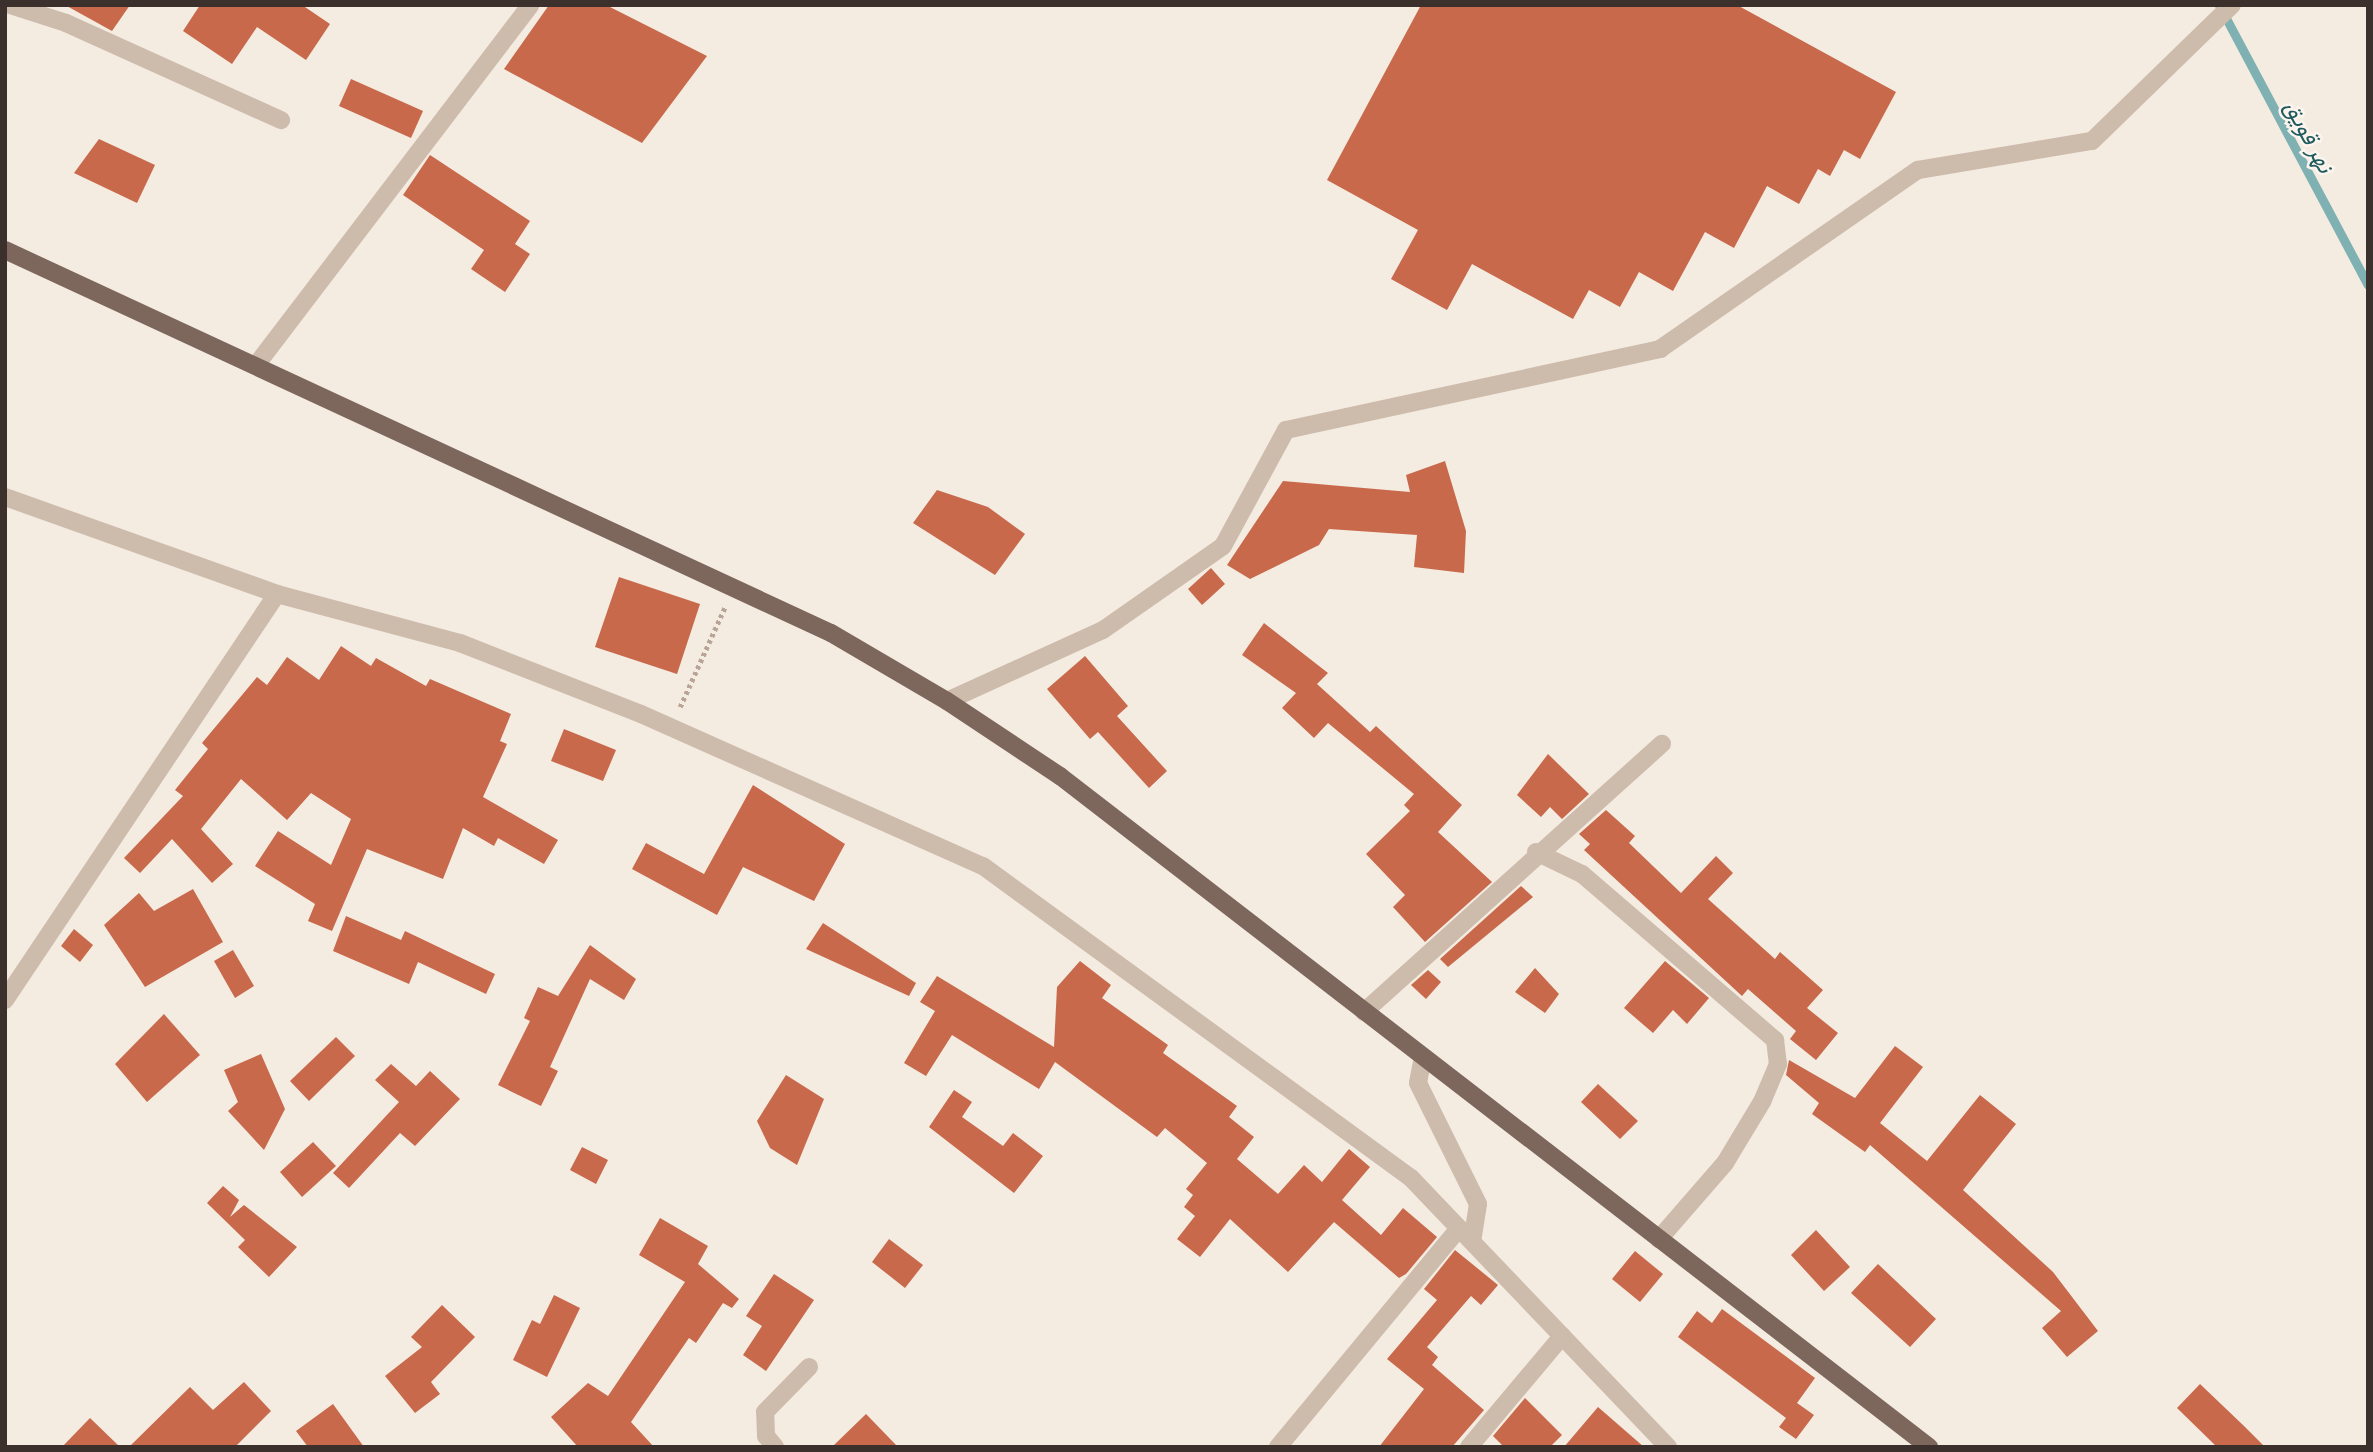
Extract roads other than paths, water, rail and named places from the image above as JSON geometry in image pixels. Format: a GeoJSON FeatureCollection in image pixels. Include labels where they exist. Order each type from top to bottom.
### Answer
{"type":"FeatureCollection","features":[{"type":"Feature","properties":{"kind":"main road"},"geometry":{"type":"LineString","coordinates":[[5,250],[257,363],[831,633],[947,701],[1060,776],[1929,1447]]}},
{"type":"Feature","properties":{"kind":"street"},"geometry":{"type":"LineString","coordinates":[[10,5],[66,23],[281,120]]}},
{"type":"Feature","properties":{"kind":"street"},"geometry":{"type":"LineString","coordinates":[[947,701],[1103,630],[1223,546],[1286,430],[1660,349],[1919,170],[2092,141],[2232,5]]}},
{"type":"Feature","properties":{"kind":"street"},"geometry":{"type":"LineString","coordinates":[[257,363],[522,8]]}},
{"type":"Feature","properties":{"kind":"street"},"geometry":{"type":"LineString","coordinates":[[5,497],[277,594],[460,643],[670,727],[983,866],[1411,1178],[1668,1447]]}},
{"type":"Feature","properties":{"kind":"street"},"geometry":{"type":"LineString","coordinates":[[5,1000],[277,594]]}},
{"type":"Feature","properties":{"kind":"street"},"geometry":{"type":"LineString","coordinates":[[1364,1012],[1536,852],[1662,744]]}},
{"type":"Feature","properties":{"kind":"street"},"geometry":{"type":"LineString","coordinates":[[1536,852],[1582,874],[1775,1040],[1777,1064],[1763,1100],[1725,1163],[1659,1240]]}},
{"type":"Feature","properties":{"kind":"street"},"geometry":{"type":"LineString","coordinates":[[1278,1447],[1466,1235],[1478,1204],[1418,1083],[1423,1057]]}},
{"type":"Feature","properties":{"kind":"street"},"geometry":{"type":"LineString","coordinates":[[1469,1447],[1562,1336]]}},
{"type":"Feature","properties":{"kind":"street"},"geometry":{"type":"LineString","coordinates":[[775,1447],[766,1436],[765,1412],[808,1367]]}},
{"type":"Feature","properties":{"kind":"waterway","name":"نهر قويق"},"geometry":{"type":"LineString","coordinates":[[2219,5],[2368,285]]}}]}
